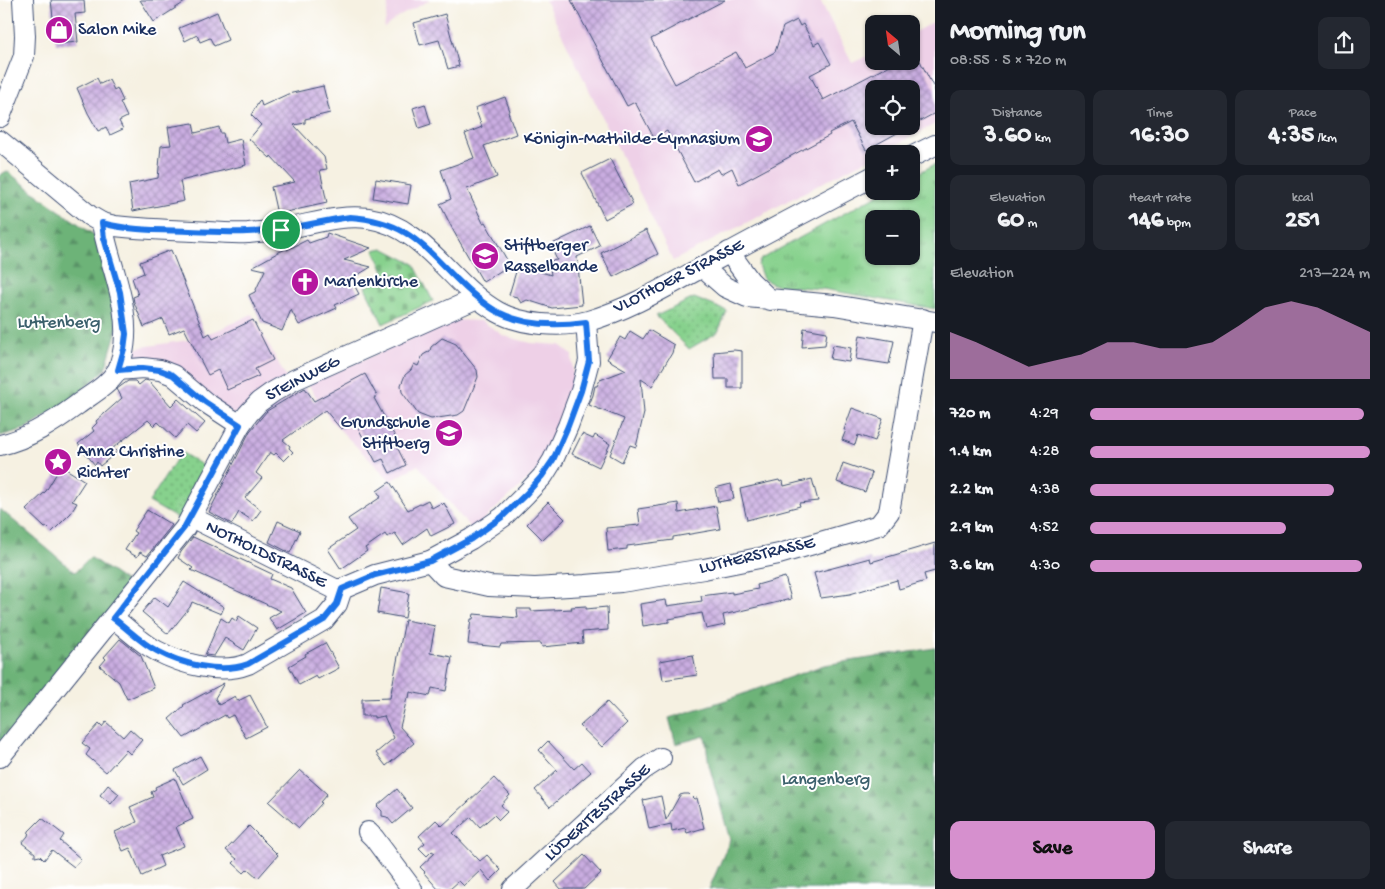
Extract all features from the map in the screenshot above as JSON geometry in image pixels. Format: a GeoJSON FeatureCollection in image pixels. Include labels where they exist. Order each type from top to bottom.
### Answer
{"type":"FeatureCollection","features":[{"type":"Feature","properties":{"kind":"street"},"geometry":{"type":"LineString","coordinates":[[0,117],[24,56],[23,0]]}},
{"type":"Feature","properties":{"kind":"street"},"geometry":{"type":"LineString","coordinates":[[0,141],[90,216],[102,223],[104,238],[120,292],[126,334],[118,370],[108,382],[68,412],[26,438],[0,445]]}},
{"type":"Feature","properties":{"kind":"street"},"geometry":{"type":"LineString","coordinates":[[920,152],[935,145]]}},
{"type":"Feature","properties":{"kind":"street","name":"VLOTHOER STRASSE"},"geometry":{"type":"LineString","coordinates":[[102,223],[151,230],[238,233],[281,230],[350,217],[370,218],[406,232],[477,298],[500,313],[522,320],[564,325],[586,322],[632,305],[865,181]]}},
{"type":"Feature","properties":{"kind":"street"},"geometry":{"type":"LineString","coordinates":[[730,252],[750,281],[770,300]]}},
{"type":"Feature","properties":{"kind":"street"},"geometry":{"type":"LineString","coordinates":[[702,267],[724,287],[747,298],[834,305],[929,320]]}},
{"type":"Feature","properties":{"kind":"street","name":"STEINWEG"},"geometry":{"type":"LineString","coordinates":[[0,757],[184,528],[235,422],[273,392],[294,380],[477,298]]}},
{"type":"Feature","properties":{"kind":"street","name":"LUTHERSTRASSE"},"geometry":{"type":"LineString","coordinates":[[430,561],[444,576],[489,586],[536,588],[586,585],[621,582],[686,572],[779,554],[879,525],[889,512],[929,320]]}},
{"type":"Feature","properties":{"kind":"street"},"geometry":{"type":"LineString","coordinates":[[113,618],[155,651],[184,662],[206,667],[240,667],[324,620],[337,604],[342,589],[375,575],[430,561],[471,539],[502,517],[526,494],[553,460],[568,426],[589,361],[586,322]]}},
{"type":"Feature","properties":{"kind":"street"},"geometry":{"type":"LineString","coordinates":[[118,370],[143,368],[160,370],[173,375],[205,402],[235,422]]}},
{"type":"Feature","properties":{"kind":"street","name":"NOTHOLDSTRASSE"},"geometry":{"type":"LineString","coordinates":[[190,517],[335,589],[342,589]]}},
{"type":"Feature","properties":{"kind":"street","name":"LÜDERITZSTRASSE"},"geometry":{"type":"LineString","coordinates":[[513,889],[644,770],[661,758]]}},
{"type":"Feature","properties":{"kind":"street"},"geometry":{"type":"LineString","coordinates":[[368,832],[412,889]]}},
{"type":"Feature","properties":{"kind":"shaded area"},"geometry":{"type":"Polygon","coordinates":[[[387,0],[430,0],[398,17],[384,28],[388,7],[387,0]]]}},
{"type":"Feature","properties":{"kind":"shaded area","name":"Königin-Mathilde-Gymnasium"},"geometry":{"type":"Polygon","coordinates":[[[545,0],[820,0],[852,63],[865,57],[865,70],[920,70],[920,29],[935,21],[935,124],[920,132],[920,80],[865,80],[865,135],[914,135],[896,145],[865,145],[865,161],[673,261],[545,0]]]}},
{"type":"Feature","properties":{"kind":"shaded area"},"geometry":{"type":"Polygon","coordinates":[[[252,314],[287,379],[234,415],[131,363],[130,351],[142,347],[188,340],[220,329],[252,314]]]}},
{"type":"Feature","properties":{"kind":"shaded area","name":"Grundschule Stiftberg"},"geometry":{"type":"Polygon","coordinates":[[[458,320],[482,321],[504,336],[531,343],[560,345],[572,355],[573,386],[550,445],[538,469],[472,530],[418,465],[391,481],[331,421],[308,384],[447,323],[458,320]]]}},
{"type":"Feature","properties":{"kind":"green space"},"geometry":{"type":"Polygon","coordinates":[[[935,164],[935,309],[823,289],[775,285],[763,279],[758,265],[761,259],[869,200],[920,200],[920,172],[935,164]]]}},
{"type":"Feature","properties":{"kind":"green space","name":"Luttenberg"},"geometry":{"type":"Polygon","coordinates":[[[7,171],[93,234],[102,250],[118,326],[105,370],[72,399],[25,429],[0,436],[0,175],[7,171]]]}},
{"type":"Feature","properties":{"kind":"green space"},"geometry":{"type":"Polygon","coordinates":[[[383,248],[414,264],[433,301],[383,324],[365,287],[387,277],[374,250],[383,248]]]}},
{"type":"Feature","properties":{"kind":"green space"},"geometry":{"type":"Polygon","coordinates":[[[694,298],[727,311],[718,332],[689,349],[656,316],[694,298]]]}},
{"type":"Feature","properties":{"kind":"green space"},"geometry":{"type":"Polygon","coordinates":[[[181,452],[207,468],[180,520],[149,502],[181,452]]]}},
{"type":"Feature","properties":{"kind":"green space"},"geometry":{"type":"Polygon","coordinates":[[[0,509],[75,572],[90,557],[132,586],[0,750],[0,509]]]}},
{"type":"Feature","properties":{"kind":"green space","name":"Langenberg"},"geometry":{"type":"Polygon","coordinates":[[[935,648],[935,889],[709,889],[730,840],[709,765],[705,736],[676,744],[669,718],[824,665],[935,648]]]}},
{"type":"Feature","properties":{"kind":"building"},"geometry":{"type":"Polygon","coordinates":[[[51,0],[84,0],[85,13],[75,14],[78,42],[56,44],[51,0]]]}},
{"type":"Feature","properties":{"kind":"building"},"geometry":{"type":"Polygon","coordinates":[[[140,0],[188,0],[154,22],[140,0]]]}},
{"type":"Feature","properties":{"kind":"building"},"geometry":{"type":"Polygon","coordinates":[[[571,0],[725,0],[651,39],[675,84],[736,52],[745,68],[775,52],[783,27],[797,20],[800,26],[803,24],[814,45],[819,42],[831,64],[810,75],[823,100],[881,70],[920,70],[920,61],[935,90],[935,113],[920,121],[920,80],[865,80],[865,135],[894,135],[875,145],[865,145],[865,148],[851,122],[739,184],[732,168],[721,174],[718,169],[694,182],[667,131],[654,138],[635,102],[627,106],[571,0]]]}},
{"type":"Feature","properties":{"kind":"building"},"geometry":{"type":"Polygon","coordinates":[[[217,12],[228,40],[214,46],[210,38],[200,42],[197,35],[185,41],[179,28],[217,12]]]}},
{"type":"Feature","properties":{"kind":"building"},"geometry":{"type":"Polygon","coordinates":[[[445,14],[459,66],[448,69],[439,40],[420,45],[414,23],[445,14]]]}},
{"type":"Feature","properties":{"kind":"building"},"geometry":{"type":"Polygon","coordinates":[[[97,78],[100,84],[109,80],[114,90],[117,88],[123,101],[120,102],[127,117],[119,121],[123,129],[110,135],[106,127],[98,131],[77,88],[97,78]]]}},
{"type":"Feature","properties":{"kind":"building"},"geometry":{"type":"Polygon","coordinates":[[[323,86],[330,113],[305,119],[305,123],[294,125],[324,157],[327,169],[320,170],[327,203],[277,214],[271,187],[295,182],[271,156],[270,158],[249,139],[261,125],[251,115],[260,100],[262,106],[288,94],[323,86]]]}},
{"type":"Feature","properties":{"kind":"building"},"geometry":{"type":"Polygon","coordinates":[[[505,97],[516,134],[484,146],[497,177],[467,189],[483,223],[485,222],[510,265],[483,282],[440,204],[451,199],[441,170],[474,158],[465,134],[482,127],[475,108],[505,97]]]}},
{"type":"Feature","properties":{"kind":"building"},"geometry":{"type":"Polygon","coordinates":[[[425,104],[431,124],[419,128],[413,108],[425,104]]]}},
{"type":"Feature","properties":{"kind":"building"},"geometry":{"type":"Polygon","coordinates":[[[193,123],[195,133],[219,127],[220,133],[223,133],[225,143],[241,139],[246,165],[180,181],[184,201],[133,211],[129,184],[158,178],[161,146],[171,145],[168,127],[193,123]]]}},
{"type":"Feature","properties":{"kind":"building"},"geometry":{"type":"Polygon","coordinates":[[[610,159],[633,204],[605,219],[582,173],[610,159]]]}},
{"type":"Feature","properties":{"kind":"building"},"geometry":{"type":"Polygon","coordinates":[[[376,179],[411,185],[408,204],[373,198],[376,179]]]}},
{"type":"Feature","properties":{"kind":"building"},"geometry":{"type":"Polygon","coordinates":[[[590,226],[600,246],[577,257],[582,305],[552,308],[527,300],[521,303],[517,297],[509,295],[518,265],[551,275],[549,261],[557,260],[550,245],[590,226]]]}},
{"type":"Feature","properties":{"kind":"building"},"geometry":{"type":"Polygon","coordinates":[[[646,230],[658,254],[613,277],[601,253],[646,230]]]}},
{"type":"Feature","properties":{"kind":"building","name":"Marienkirche"},"geometry":{"type":"Polygon","coordinates":[[[327,233],[371,248],[344,260],[371,267],[351,279],[359,294],[335,305],[337,308],[299,325],[291,310],[282,331],[262,323],[249,295],[255,292],[265,270],[252,267],[279,252],[307,240],[309,243],[326,237],[327,233]]]}},
{"type":"Feature","properties":{"kind":"building"},"geometry":{"type":"Polygon","coordinates":[[[171,250],[205,336],[210,333],[213,339],[253,320],[273,360],[255,369],[259,376],[227,390],[218,370],[208,375],[184,328],[169,334],[163,319],[144,327],[134,302],[133,297],[138,295],[132,278],[144,273],[140,262],[171,250]]]}},
{"type":"Feature","properties":{"kind":"building"},"geometry":{"type":"Polygon","coordinates":[[[804,328],[827,332],[825,345],[802,347],[804,328]]]}},
{"type":"Feature","properties":{"kind":"building"},"geometry":{"type":"Polygon","coordinates":[[[649,330],[674,345],[672,353],[652,386],[641,379],[644,413],[636,447],[630,445],[622,462],[610,455],[624,419],[589,405],[595,386],[597,386],[600,380],[626,370],[607,359],[620,337],[625,340],[630,331],[643,339],[649,330]]]}},
{"type":"Feature","properties":{"kind":"building"},"geometry":{"type":"Polygon","coordinates":[[[860,335],[894,341],[889,364],[856,359],[860,335]]]}},
{"type":"Feature","properties":{"kind":"building"},"geometry":{"type":"Polygon","coordinates":[[[442,338],[456,344],[477,370],[478,377],[464,411],[458,415],[431,419],[418,414],[402,392],[401,385],[405,375],[414,364],[418,366],[423,355],[430,351],[431,347],[442,338]]]}},
{"type":"Feature","properties":{"kind":"building"},"geometry":{"type":"Polygon","coordinates":[[[833,345],[851,348],[849,362],[830,359],[833,345]]]}},
{"type":"Feature","properties":{"kind":"building"},"geometry":{"type":"Polygon","coordinates":[[[742,351],[742,388],[728,388],[728,379],[715,379],[714,352],[742,351]]]}},
{"type":"Feature","properties":{"kind":"building"},"geometry":{"type":"Polygon","coordinates":[[[365,374],[377,396],[374,398],[399,444],[396,445],[406,465],[390,473],[383,459],[376,462],[355,422],[341,429],[325,410],[283,440],[290,446],[289,448],[293,452],[284,461],[276,453],[274,455],[270,452],[256,473],[262,478],[245,498],[261,510],[253,521],[239,512],[232,524],[209,512],[250,431],[267,411],[305,388],[314,401],[365,374]]]}},
{"type":"Feature","properties":{"kind":"building"},"geometry":{"type":"Polygon","coordinates":[[[145,380],[149,381],[171,406],[178,399],[205,423],[196,433],[187,425],[175,438],[158,422],[154,426],[148,420],[113,448],[117,452],[100,466],[97,462],[95,465],[78,444],[94,431],[92,428],[97,423],[96,421],[122,398],[117,389],[128,381],[135,381],[139,385],[145,380]]]}},
{"type":"Feature","properties":{"kind":"building"},"geometry":{"type":"Polygon","coordinates":[[[852,408],[883,419],[875,441],[858,435],[855,445],[842,440],[852,408]]]}},
{"type":"Feature","properties":{"kind":"building"},"geometry":{"type":"Polygon","coordinates":[[[582,434],[593,439],[595,435],[610,444],[599,467],[572,454],[582,434]]]}},
{"type":"Feature","properties":{"kind":"building"},"geometry":{"type":"Polygon","coordinates":[[[843,463],[872,473],[865,492],[837,482],[843,463]]]}},
{"type":"Feature","properties":{"kind":"building"},"geometry":{"type":"Polygon","coordinates":[[[61,466],[85,481],[72,501],[77,503],[71,513],[52,532],[26,510],[46,491],[61,466]]]}},
{"type":"Feature","properties":{"kind":"building"},"geometry":{"type":"Polygon","coordinates":[[[812,479],[818,501],[799,503],[800,506],[747,520],[740,489],[779,480],[780,482],[783,481],[784,486],[812,479]]]}},
{"type":"Feature","properties":{"kind":"building"},"geometry":{"type":"Polygon","coordinates":[[[390,482],[408,510],[428,500],[432,508],[444,503],[455,524],[431,536],[427,528],[403,545],[395,533],[387,537],[385,534],[365,548],[367,551],[341,569],[328,549],[356,530],[348,519],[381,497],[377,491],[390,482]]]}},
{"type":"Feature","properties":{"kind":"building"},"geometry":{"type":"Polygon","coordinates":[[[731,484],[734,499],[718,502],[715,488],[731,484]]]}},
{"type":"Feature","properties":{"kind":"building"},"geometry":{"type":"Polygon","coordinates":[[[548,502],[565,519],[543,540],[527,524],[548,502]]]}},
{"type":"Feature","properties":{"kind":"building"},"geometry":{"type":"Polygon","coordinates":[[[678,503],[679,513],[716,506],[720,529],[673,537],[673,540],[627,546],[627,549],[608,551],[606,528],[640,525],[638,509],[678,503]]]}},
{"type":"Feature","properties":{"kind":"building"},"geometry":{"type":"Polygon","coordinates":[[[147,510],[172,525],[147,556],[140,552],[137,557],[125,550],[136,533],[133,531],[147,510]]]}},
{"type":"Feature","properties":{"kind":"building"},"geometry":{"type":"Polygon","coordinates":[[[278,521],[300,531],[290,553],[269,542],[278,521]]]}},
{"type":"Feature","properties":{"kind":"building"},"geometry":{"type":"Polygon","coordinates":[[[193,537],[272,574],[270,579],[291,588],[306,613],[277,630],[269,618],[281,611],[191,570],[193,568],[178,558],[193,537]]]}},
{"type":"Feature","properties":{"kind":"building"},"geometry":{"type":"Polygon","coordinates":[[[935,543],[935,571],[924,574],[926,581],[899,589],[897,580],[850,594],[821,598],[814,573],[870,558],[871,562],[935,543]]]}},
{"type":"Feature","properties":{"kind":"building"},"geometry":{"type":"Polygon","coordinates":[[[785,577],[791,599],[723,615],[725,625],[706,629],[702,613],[669,619],[669,622],[643,626],[640,604],[666,600],[667,606],[702,601],[701,596],[732,592],[732,594],[758,589],[757,585],[785,577]]]}},
{"type":"Feature","properties":{"kind":"building"},"geometry":{"type":"Polygon","coordinates":[[[184,582],[224,607],[221,614],[192,602],[168,634],[142,612],[155,597],[168,607],[184,582]]]}},
{"type":"Feature","properties":{"kind":"building"},"geometry":{"type":"Polygon","coordinates":[[[381,588],[409,593],[405,618],[377,613],[381,588]]]}},
{"type":"Feature","properties":{"kind":"building"},"geometry":{"type":"Polygon","coordinates":[[[586,606],[586,609],[607,607],[608,630],[582,632],[583,643],[542,647],[541,643],[501,644],[500,647],[468,644],[471,619],[473,619],[474,614],[518,618],[517,609],[531,609],[531,611],[572,609],[571,607],[586,606]]]}},
{"type":"Feature","properties":{"kind":"building"},"geometry":{"type":"Polygon","coordinates":[[[239,616],[257,628],[244,650],[225,638],[214,656],[205,655],[221,618],[229,623],[232,618],[236,621],[239,616]]]}},
{"type":"Feature","properties":{"kind":"building"},"geometry":{"type":"Polygon","coordinates":[[[405,620],[435,626],[430,653],[452,657],[446,691],[432,688],[430,696],[410,692],[400,727],[414,743],[386,766],[376,753],[394,738],[384,716],[374,718],[374,716],[362,716],[362,699],[390,698],[405,620]]]}},
{"type":"Feature","properties":{"kind":"building"},"geometry":{"type":"Polygon","coordinates":[[[120,639],[141,656],[154,688],[127,699],[119,682],[100,666],[106,659],[104,657],[120,639]]]}},
{"type":"Feature","properties":{"kind":"building"},"geometry":{"type":"Polygon","coordinates":[[[325,643],[339,668],[318,679],[316,676],[299,685],[289,666],[325,643]]]}},
{"type":"Feature","properties":{"kind":"building"},"geometry":{"type":"Polygon","coordinates":[[[693,655],[697,675],[663,680],[660,661],[693,655]]]}},
{"type":"Feature","properties":{"kind":"building"},"geometry":{"type":"Polygon","coordinates":[[[224,683],[215,698],[219,705],[235,696],[238,701],[250,695],[267,727],[246,738],[233,715],[227,718],[225,715],[184,738],[169,719],[183,705],[224,683]]]}},
{"type":"Feature","properties":{"kind":"building"},"geometry":{"type":"Polygon","coordinates":[[[607,702],[627,723],[602,747],[580,726],[607,702]]]}},
{"type":"Feature","properties":{"kind":"building"},"geometry":{"type":"Polygon","coordinates":[[[106,722],[123,737],[130,729],[142,740],[130,754],[126,750],[106,772],[86,755],[90,749],[82,743],[99,724],[102,727],[106,722]]]}},
{"type":"Feature","properties":{"kind":"building"},"geometry":{"type":"Polygon","coordinates":[[[548,741],[574,769],[582,762],[591,772],[550,807],[535,790],[557,770],[539,750],[548,741]]]}},
{"type":"Feature","properties":{"kind":"building"},"geometry":{"type":"Polygon","coordinates":[[[200,756],[207,769],[183,784],[175,770],[200,756]]]}},
{"type":"Feature","properties":{"kind":"building"},"geometry":{"type":"Polygon","coordinates":[[[300,770],[327,794],[320,802],[322,803],[299,828],[269,802],[300,770]]]}},
{"type":"Feature","properties":{"kind":"building"},"geometry":{"type":"Polygon","coordinates":[[[175,778],[193,819],[176,827],[184,846],[159,856],[163,866],[142,876],[130,848],[123,851],[115,832],[137,822],[130,807],[153,797],[151,792],[156,789],[155,787],[175,778]]]}},
{"type":"Feature","properties":{"kind":"building"},"geometry":{"type":"Polygon","coordinates":[[[494,778],[510,795],[501,805],[507,812],[499,820],[494,815],[480,827],[471,817],[453,833],[480,861],[487,855],[501,870],[490,881],[481,870],[464,886],[459,881],[450,889],[438,889],[420,867],[435,853],[432,851],[427,856],[419,848],[425,843],[419,836],[436,820],[442,826],[494,778]]]}},
{"type":"Feature","properties":{"kind":"building"},"geometry":{"type":"Polygon","coordinates":[[[108,785],[119,794],[111,804],[100,795],[108,785]]]}},
{"type":"Feature","properties":{"kind":"building"},"geometry":{"type":"Polygon","coordinates":[[[397,789],[412,808],[393,824],[387,817],[382,816],[382,811],[377,806],[397,789]]]}},
{"type":"Feature","properties":{"kind":"building"},"geometry":{"type":"Polygon","coordinates":[[[689,794],[694,799],[697,798],[704,828],[687,833],[685,828],[672,831],[671,824],[649,829],[643,800],[661,796],[666,820],[680,795],[689,794]]]}},
{"type":"Feature","properties":{"kind":"building"},"geometry":{"type":"Polygon","coordinates":[[[42,818],[64,835],[60,841],[81,859],[74,867],[52,850],[44,860],[40,856],[35,857],[35,853],[22,843],[28,836],[29,831],[42,818]]]}},
{"type":"Feature","properties":{"kind":"building"},"geometry":{"type":"Polygon","coordinates":[[[249,826],[278,855],[258,878],[248,869],[244,873],[233,863],[237,859],[226,850],[249,826]]]}},
{"type":"Feature","properties":{"kind":"building"},"geometry":{"type":"Polygon","coordinates":[[[584,855],[601,873],[584,889],[561,889],[555,882],[584,855]]]}},
{"type":"Feature","properties":{"kind":"place","name":"Salon Mike"},"geometry":{"type":"Point","coordinates":[59,30]}},
{"type":"Feature","properties":{"kind":"place","name":"Königin-Mathilde-Gymnasium"},"geometry":{"type":"Point","coordinates":[759,139]}},
{"type":"Feature","properties":{"kind":"place","name":"Stiftberger Rasselbande"},"geometry":{"type":"Point","coordinates":[485,256]}},
{"type":"Feature","properties":{"kind":"place","name":"Marienkirche"},"geometry":{"type":"Point","coordinates":[305,282]}},
{"type":"Feature","properties":{"kind":"place","name":"Grundschule Stiftberg"},"geometry":{"type":"Point","coordinates":[449,433]}},
{"type":"Feature","properties":{"kind":"place","name":"Anna Christine Richter"},"geometry":{"type":"Point","coordinates":[58,462]}},
{"type":"Feature","properties":{"kind":"route"},"geometry":{"type":"LineString","coordinates":[[350,217],[370,218],[388,224],[406,232],[422,244],[477,298],[500,313],[544,324],[564,325],[586,322],[589,361],[581,391],[553,460],[526,494],[502,517],[471,539],[430,561],[375,575],[342,589],[337,604],[324,620],[248,664],[240,667],[206,667],[184,662],[155,651],[113,618],[184,528],[240,425],[205,402],[173,375],[160,370],[143,368],[118,370],[126,334],[120,292],[104,238],[102,223],[151,230],[248,233],[281,230],[350,217]]}}]}
